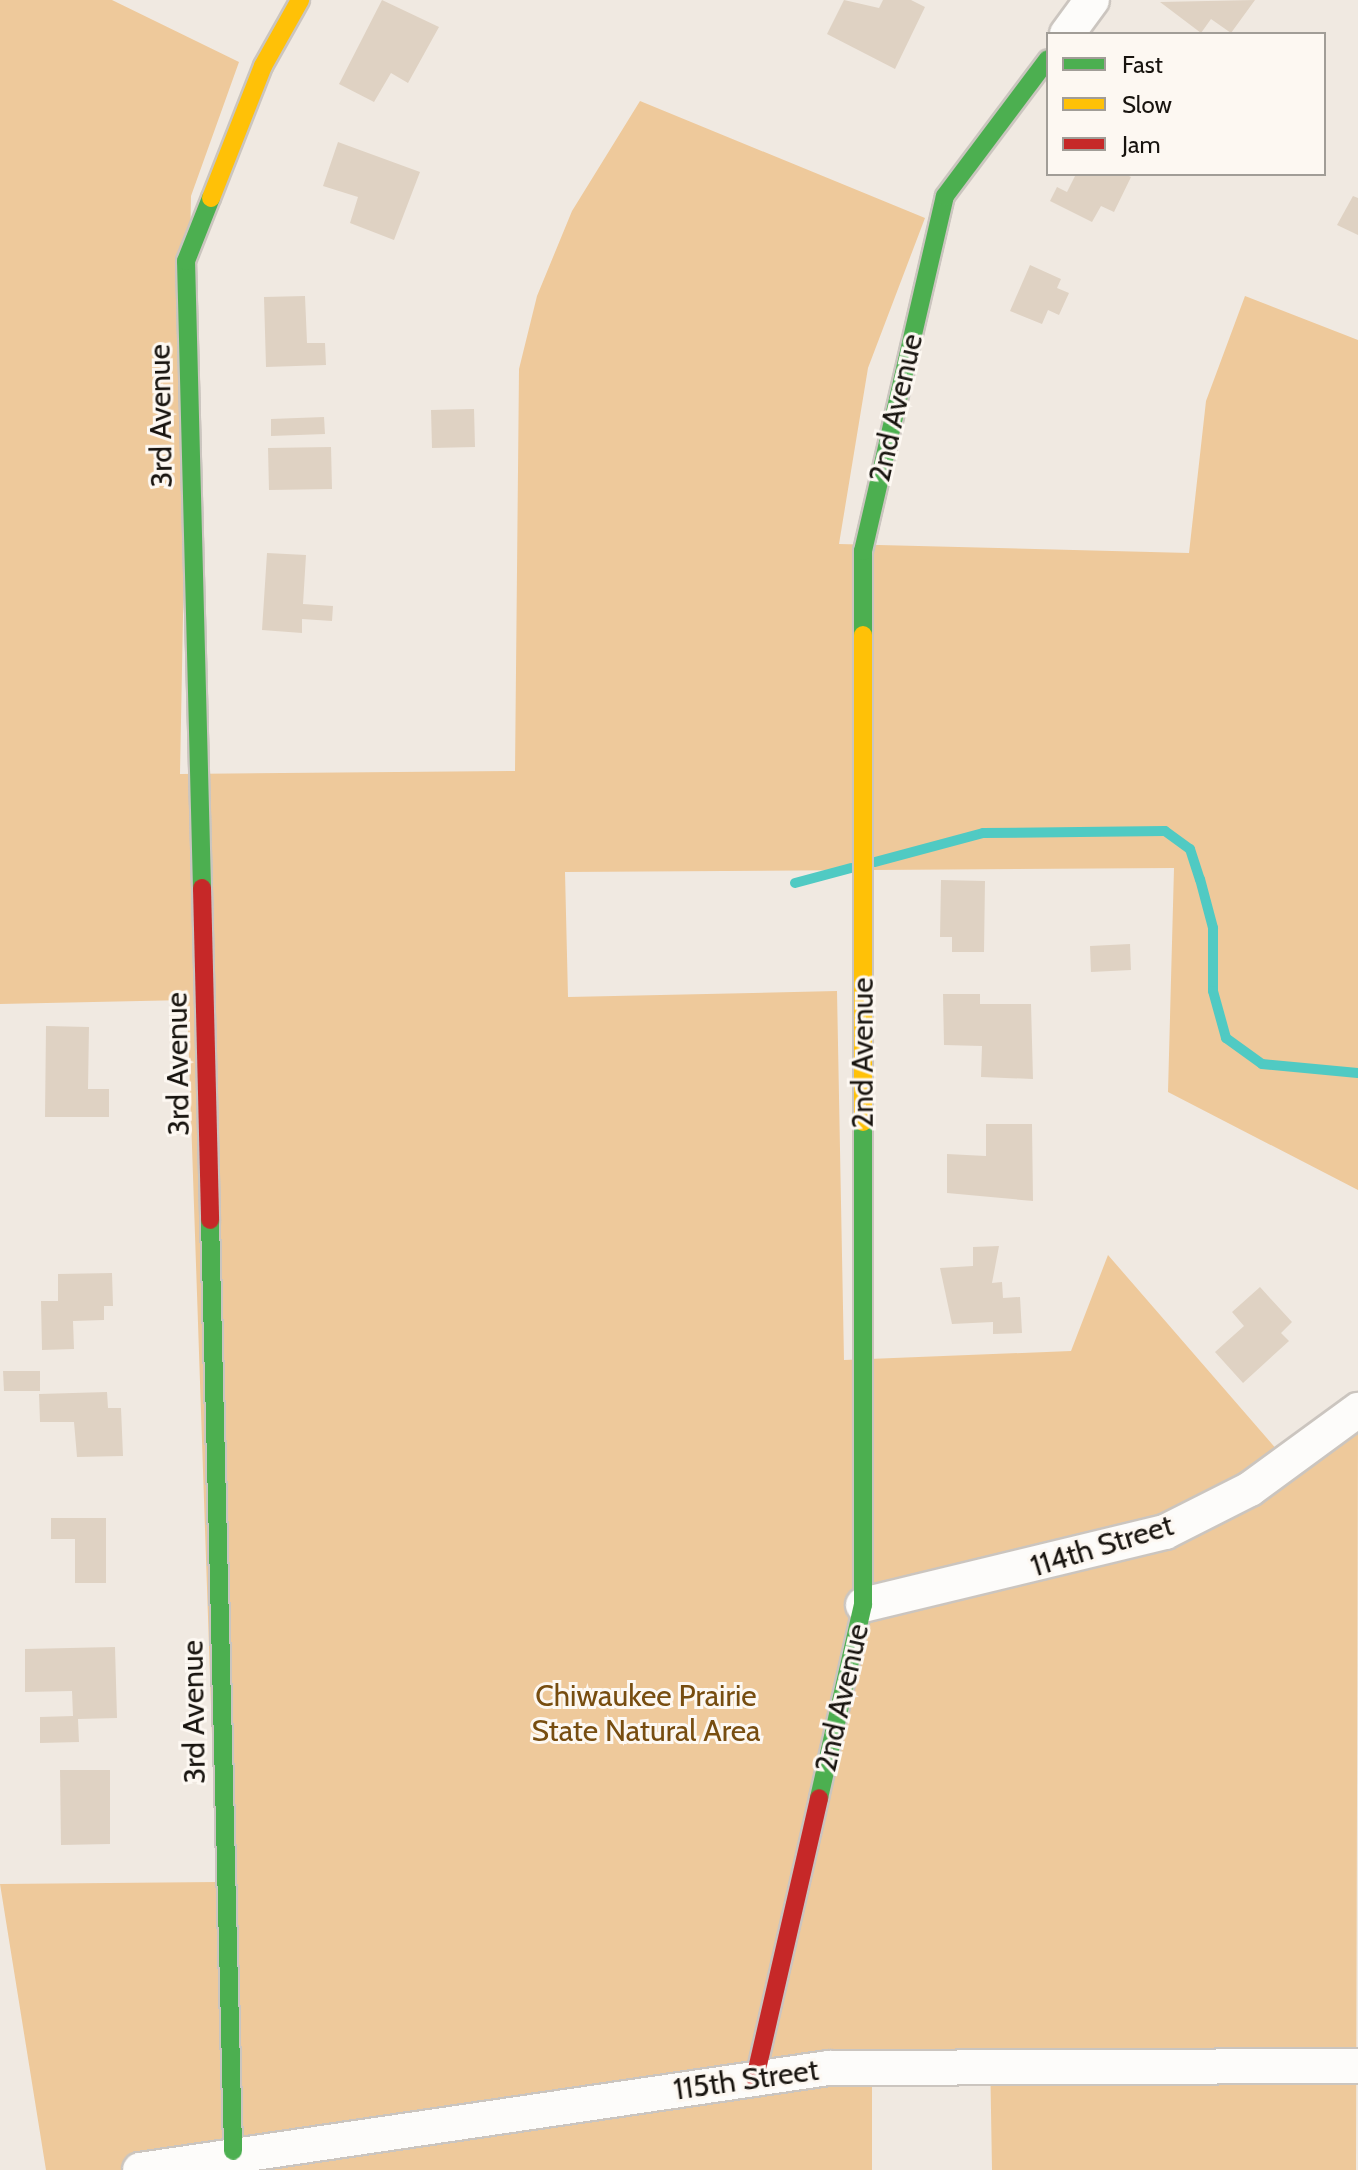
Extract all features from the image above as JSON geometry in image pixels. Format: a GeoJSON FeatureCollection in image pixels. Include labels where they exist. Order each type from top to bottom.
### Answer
{"type":"FeatureCollection","features":[{"type":"Feature","properties":{"kind":"street","name":"3rd Avenue"},"geometry":{"type":"LineString","coordinates":[[233,2151],[186,261],[263,66],[300,0]]}},
{"type":"Feature","properties":{"kind":"street"},"geometry":{"type":"LineString","coordinates":[[1068,32],[1092,0]]}},
{"type":"Feature","properties":{"kind":"street","name":"2nd Avenue"},"geometry":{"type":"LineString","coordinates":[[755,2078],[863,1605],[863,551],[945,196],[1046,62]]}},
{"type":"Feature","properties":{"kind":"street","name":"114th Street"},"geometry":{"type":"LineString","coordinates":[[863,1605],[1165,1532],[1250,1489],[1358,1410]]}},
{"type":"Feature","properties":{"kind":"street","name":"115th Street"},"geometry":{"type":"LineString","coordinates":[[140,2170],[233,2151],[755,2078],[909,2067],[1358,2066]]}},
{"type":"Feature","properties":{"kind":"green space","name":"Chiwaukee Prairie State Natural Area"},"geometry":{"type":"Polygon","coordinates":[[[0,0],[112,0],[239,62],[191,196],[180,774],[515,771],[519,369],[537,296],[572,211],[640,101],[925,218],[868,368],[839,544],[1189,553],[1206,401],[1245,296],[1358,340],[1358,1190],[1168,1092],[1174,868],[565,872],[568,997],[837,991],[844,1360],[1071,1351],[1108,1255],[1298,1474],[1358,1425],[1356,2170],[992,2170],[990,2052],[872,2052],[872,2170],[46,2170],[0,1884],[217,1882],[187,1000],[0,1004],[0,0]]]}},
{"type":"Feature","properties":{"kind":"building"},"geometry":{"type":"Polygon","coordinates":[[[382,0],[439,27],[408,83],[391,73],[374,102],[339,84],[382,0]]]}},
{"type":"Feature","properties":{"kind":"building"},"geometry":{"type":"Polygon","coordinates":[[[844,0],[879,8],[883,0],[911,0],[925,7],[895,69],[827,34],[844,0]]]}},
{"type":"Feature","properties":{"kind":"building"},"geometry":{"type":"Polygon","coordinates":[[[1255,0],[1232,32],[1211,19],[1200,32],[1160,2],[1255,0]]]}},
{"type":"Feature","properties":{"kind":"building"},"geometry":{"type":"Polygon","coordinates":[[[338,142],[420,172],[394,240],[350,223],[358,197],[323,186],[338,142]]]}},
{"type":"Feature","properties":{"kind":"building"},"geometry":{"type":"Polygon","coordinates":[[[1075,176],[1131,177],[1114,212],[1101,206],[1092,222],[1050,201],[1057,187],[1067,192],[1075,176]]]}},
{"type":"Feature","properties":{"kind":"building"},"geometry":{"type":"Polygon","coordinates":[[[1353,196],[1358,198],[1358,235],[1337,225],[1353,196]]]}},
{"type":"Feature","properties":{"kind":"building"},"geometry":{"type":"Polygon","coordinates":[[[1030,265],[1061,279],[1057,288],[1069,293],[1059,315],[1048,310],[1042,324],[1010,311],[1030,265]]]}},
{"type":"Feature","properties":{"kind":"building"},"geometry":{"type":"Polygon","coordinates":[[[305,296],[307,343],[325,343],[326,365],[266,367],[264,297],[305,296]]]}},
{"type":"Feature","properties":{"kind":"building"},"geometry":{"type":"Polygon","coordinates":[[[474,409],[475,447],[432,448],[431,410],[474,409]]]}},
{"type":"Feature","properties":{"kind":"building"},"geometry":{"type":"Polygon","coordinates":[[[324,417],[325,434],[271,436],[271,419],[324,417]]]}},
{"type":"Feature","properties":{"kind":"building"},"geometry":{"type":"Polygon","coordinates":[[[331,447],[332,489],[269,490],[268,448],[331,447]]]}},
{"type":"Feature","properties":{"kind":"building"},"geometry":{"type":"Polygon","coordinates":[[[267,553],[306,555],[303,604],[333,606],[332,621],[302,619],[302,633],[262,630],[267,553]]]}},
{"type":"Feature","properties":{"kind":"building"},"geometry":{"type":"Polygon","coordinates":[[[941,880],[985,881],[984,952],[952,952],[952,937],[940,937],[941,880]]]}},
{"type":"Feature","properties":{"kind":"building"},"geometry":{"type":"Polygon","coordinates":[[[1130,944],[1131,970],[1091,972],[1090,946],[1130,944]]]}},
{"type":"Feature","properties":{"kind":"building"},"geometry":{"type":"Polygon","coordinates":[[[943,994],[980,994],[980,1004],[1031,1004],[1033,1079],[981,1077],[982,1046],[944,1045],[943,994]]]}},
{"type":"Feature","properties":{"kind":"building"},"geometry":{"type":"Polygon","coordinates":[[[46,1026],[89,1027],[88,1089],[109,1089],[109,1117],[45,1117],[46,1026]]]}},
{"type":"Feature","properties":{"kind":"building"},"geometry":{"type":"Polygon","coordinates":[[[986,1124],[1032,1124],[1033,1201],[947,1193],[947,1154],[986,1156],[986,1124]]]}},
{"type":"Feature","properties":{"kind":"building"},"geometry":{"type":"Polygon","coordinates":[[[999,1246],[992,1283],[1002,1282],[1003,1298],[1020,1297],[1022,1333],[993,1334],[993,1322],[952,1324],[940,1268],[973,1266],[973,1247],[999,1246]]]}},
{"type":"Feature","properties":{"kind":"building"},"geometry":{"type":"Polygon","coordinates":[[[112,1273],[113,1306],[104,1306],[104,1320],[73,1321],[74,1349],[42,1350],[41,1301],[58,1301],[58,1274],[112,1273]]]}},
{"type":"Feature","properties":{"kind":"building"},"geometry":{"type":"Polygon","coordinates":[[[1260,1287],[1292,1322],[1281,1333],[1289,1341],[1243,1383],[1215,1352],[1244,1326],[1232,1312],[1260,1287]]]}},
{"type":"Feature","properties":{"kind":"building"},"geometry":{"type":"Polygon","coordinates":[[[3,1371],[40,1371],[40,1391],[4,1391],[3,1371]]]}},
{"type":"Feature","properties":{"kind":"building"},"geometry":{"type":"Polygon","coordinates":[[[107,1392],[108,1408],[121,1408],[123,1456],[77,1457],[74,1422],[40,1422],[39,1394],[107,1392]]]}},
{"type":"Feature","properties":{"kind":"building"},"geometry":{"type":"Polygon","coordinates":[[[51,1518],[106,1518],[106,1583],[75,1583],[75,1539],[51,1539],[51,1518]]]}},
{"type":"Feature","properties":{"kind":"building"},"geometry":{"type":"Polygon","coordinates":[[[115,1647],[117,1718],[78,1719],[79,1742],[40,1743],[40,1717],[73,1716],[72,1691],[25,1692],[25,1649],[115,1647]]]}},
{"type":"Feature","properties":{"kind":"building"},"geometry":{"type":"Polygon","coordinates":[[[60,1770],[110,1770],[110,1844],[61,1845],[60,1770]]]}},
{"type":"Feature","properties":{"kind":"waterway"},"geometry":{"type":"LineString","coordinates":[[875,862],[983,833],[1165,831],[1190,849],[1200,879],[1213,928],[1213,991],[1226,1038],[1262,1064],[1358,1073]]}},
{"type":"Feature","properties":{"kind":"waterway"},"geometry":{"type":"LineString","coordinates":[[795,883],[851,868]]}},
{"type":"Feature","properties":{"kind":"traffic: fast"},"geometry":{"type":"LineString","coordinates":[[863,635],[863,551],[945,196],[1046,62]]}},
{"type":"Feature","properties":{"kind":"traffic: fast"},"geometry":{"type":"LineString","coordinates":[[202,888],[186,261],[211,198]]}},
{"type":"Feature","properties":{"kind":"traffic: fast"},"geometry":{"type":"LineString","coordinates":[[819,1798],[863,1605],[863,1122]]}},
{"type":"Feature","properties":{"kind":"traffic: fast"},"geometry":{"type":"LineString","coordinates":[[210,1220],[233,2151]]}},
{"type":"Feature","properties":{"kind":"traffic: slow"},"geometry":{"type":"LineString","coordinates":[[211,198],[263,66],[300,0]]}},
{"type":"Feature","properties":{"kind":"traffic: slow"},"geometry":{"type":"LineString","coordinates":[[863,635],[863,1122]]}},
{"type":"Feature","properties":{"kind":"traffic: jam"},"geometry":{"type":"LineString","coordinates":[[202,888],[210,1220]]}},
{"type":"Feature","properties":{"kind":"traffic: jam"},"geometry":{"type":"LineString","coordinates":[[755,2078],[819,1798]]}}]}
